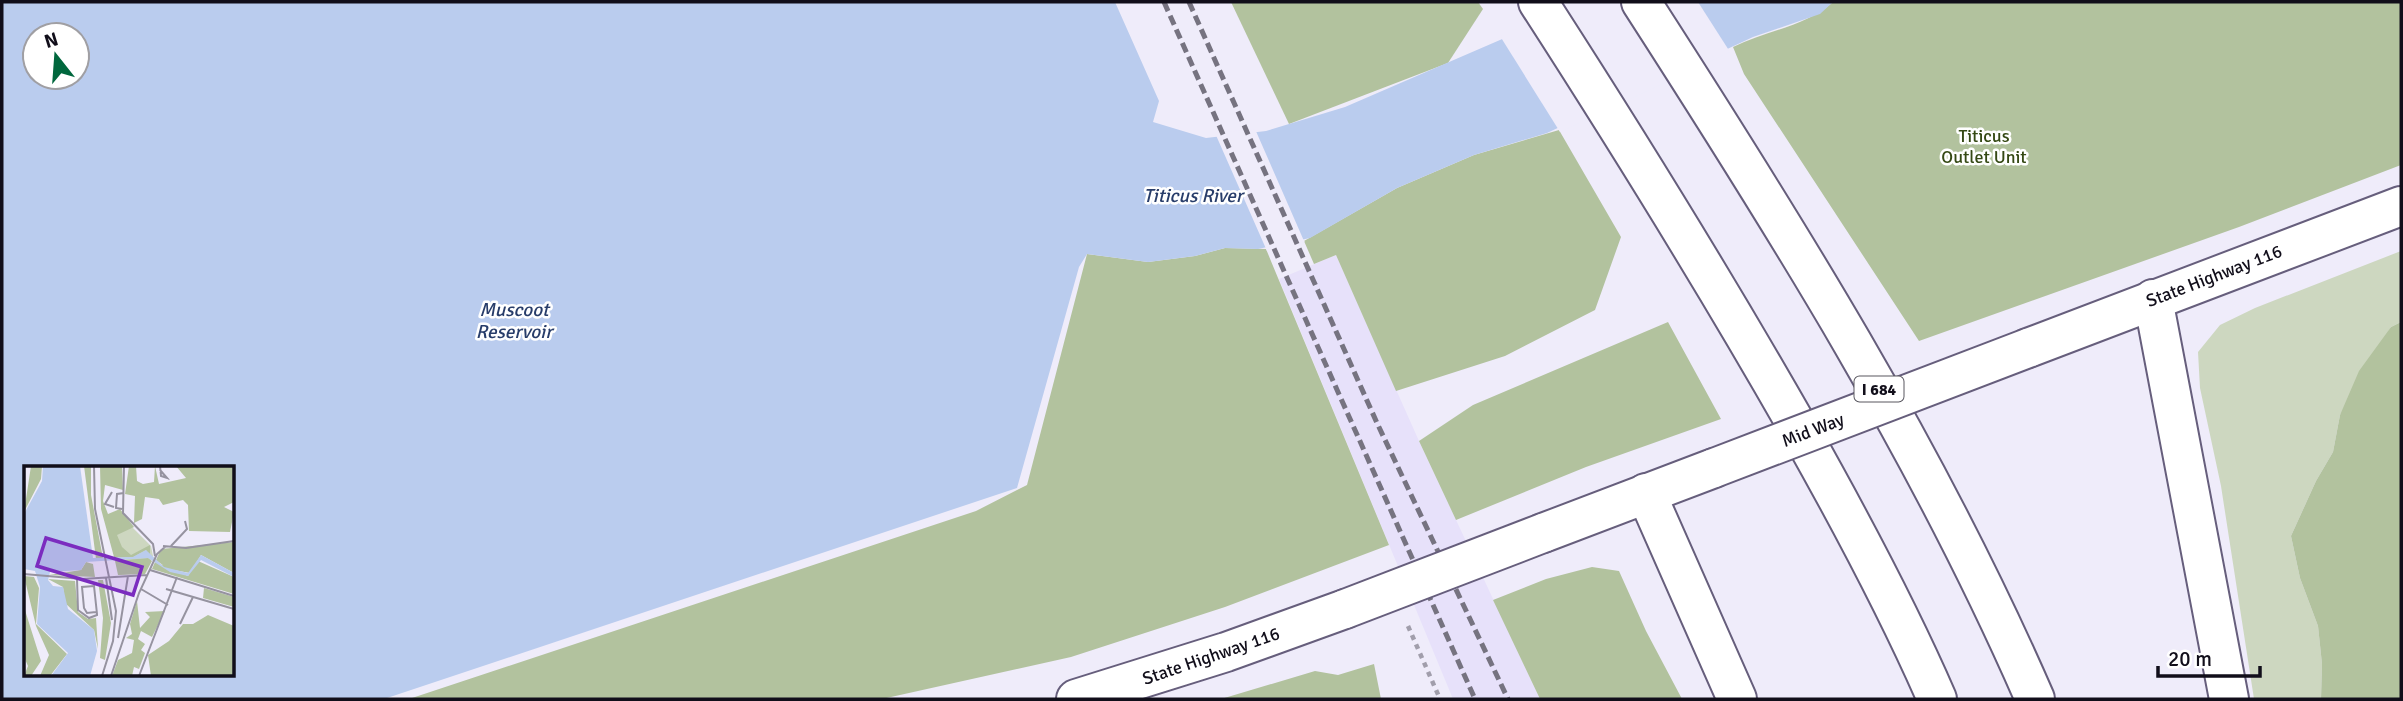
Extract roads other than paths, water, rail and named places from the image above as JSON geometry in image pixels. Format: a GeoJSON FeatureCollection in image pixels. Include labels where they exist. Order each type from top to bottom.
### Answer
{"type":"FeatureCollection","features":[{"type":"Feature","properties":{"kind":"main road"},"geometry":{"type":"LineString","coordinates":[[1538,2],[1619,128],[1758,357],[1846,513],[1937,699]]}},
{"type":"Feature","properties":{"kind":"main road","name":"I 684"},"geometry":{"type":"LineString","coordinates":[[1641,2],[1829,300],[1926,473],[2010,640],[2035,699]]}},
{"type":"Feature","properties":{"kind":"main road","name":"State Highway 116"},"geometry":{"type":"LineString","coordinates":[[2028,348],[2401,205]]}},
{"type":"Feature","properties":{"kind":"main road"},"geometry":{"type":"LineString","coordinates":[[2153,299],[2229,699]]}},
{"type":"Feature","properties":{"kind":"main road","name":"Mid Way"},"geometry":{"type":"LineString","coordinates":[[1543,533],[2028,348]]}},
{"type":"Feature","properties":{"kind":"main road"},"geometry":{"type":"LineString","coordinates":[[1646,493],[1737,699]]}},
{"type":"Feature","properties":{"kind":"main road","name":"State Highway 116"},"geometry":{"type":"LineString","coordinates":[[1076,699],[1226,652],[1543,533]]}},
{"type":"Feature","properties":{"kind":"water","name":"Muscoot Reservoir"},"geometry":{"type":"Polygon","coordinates":[[[2,2],[1115,2],[1159,101],[1153,122],[1206,138],[1266,131],[1345,107],[1588,2],[1833,2],[1820,14],[1753,37],[1547,133],[1474,155],[1397,188],[1310,238],[1258,249],[1225,248],[1195,256],[1148,262],[1087,254],[1079,267],[1017,488],[384,699],[2,699],[2,2]]]}},
{"type":"Feature","properties":{"kind":"railway"},"geometry":{"type":"LineString","coordinates":[[1164,2],[1475,699]]}},
{"type":"Feature","properties":{"kind":"railway"},"geometry":{"type":"LineString","coordinates":[[1189,2],[1377,423],[1508,699]]}},
{"type":"Feature","properties":{"kind":"park label","name":"Titicus Outlet Unit"},"geometry":{"type":"Point","coordinates":[1984,146]}},
{"type":"Feature","properties":{"kind":"water label","name":"Titicus River"},"geometry":{"type":"Point","coordinates":[1193,195]}}]}
